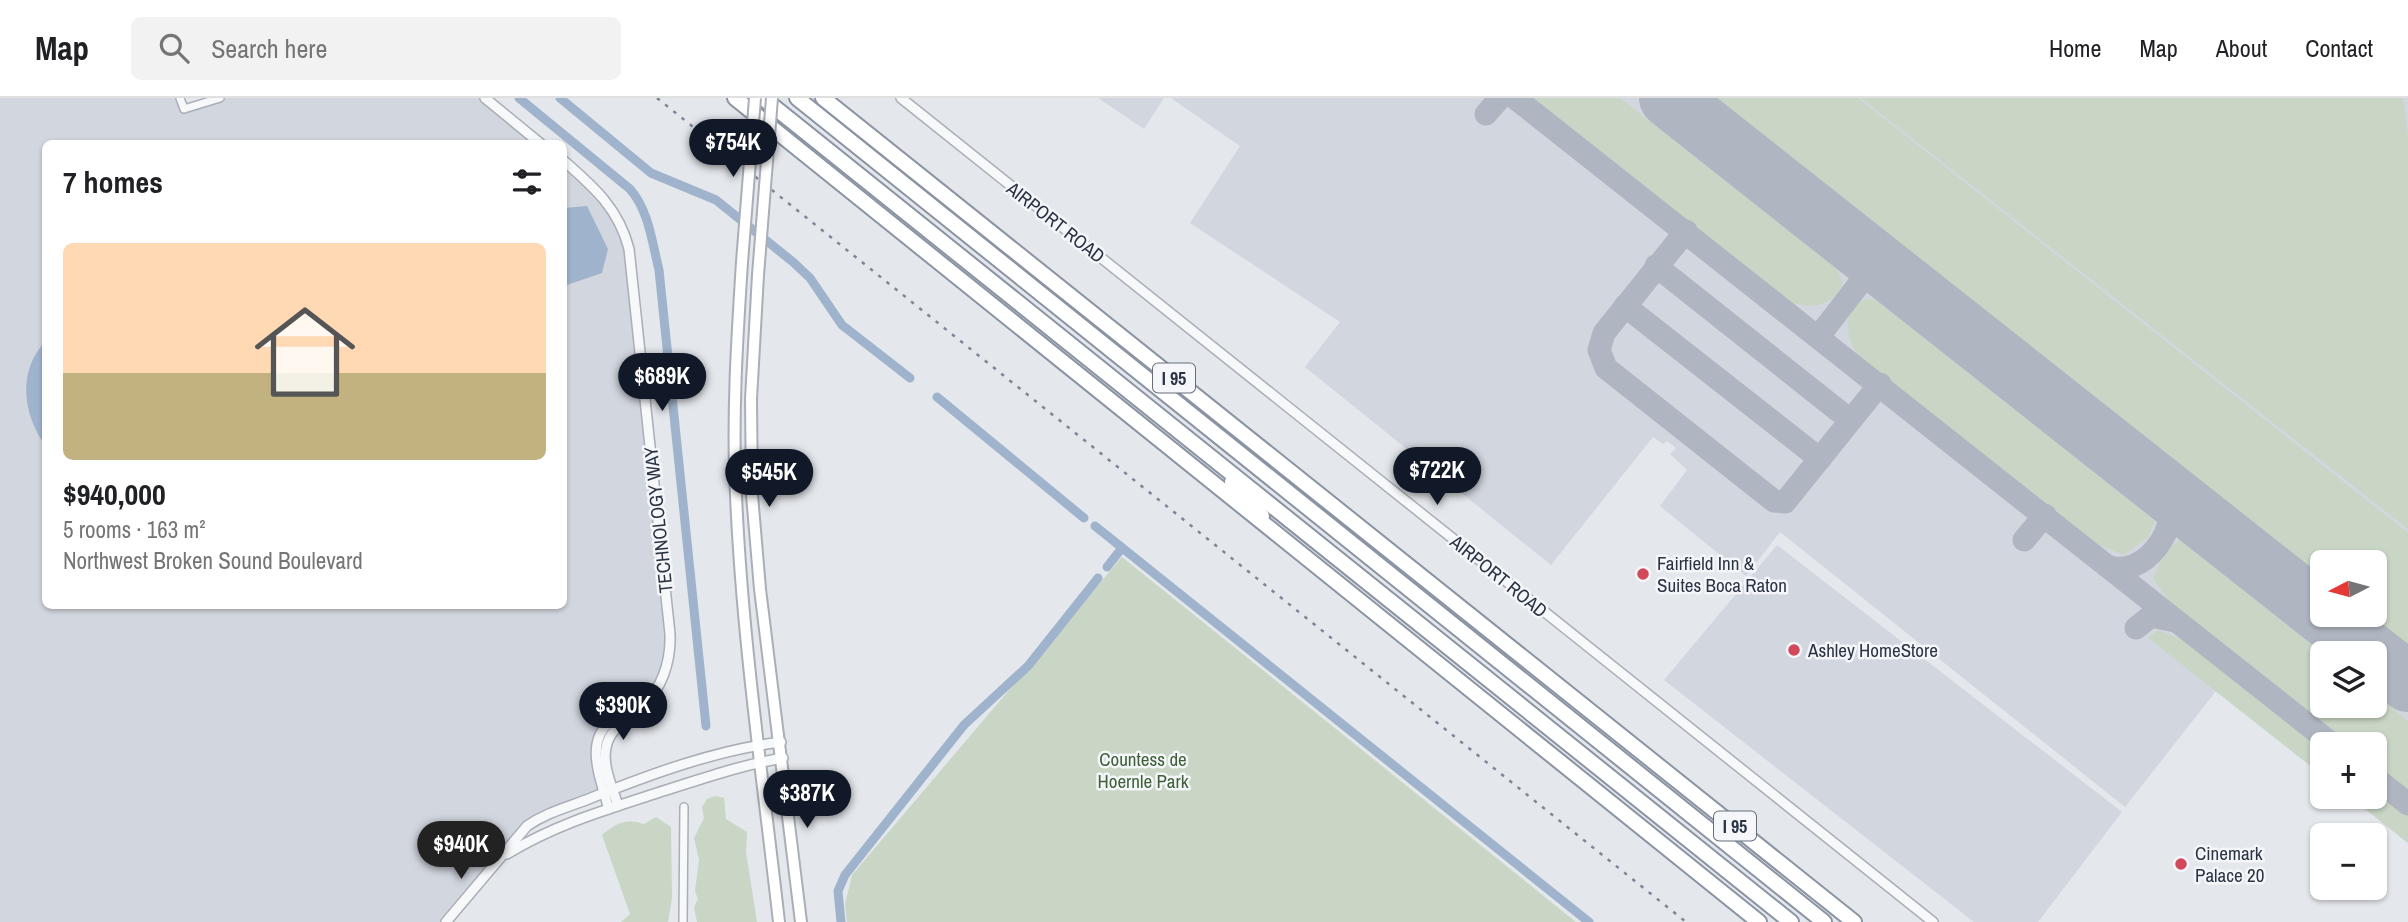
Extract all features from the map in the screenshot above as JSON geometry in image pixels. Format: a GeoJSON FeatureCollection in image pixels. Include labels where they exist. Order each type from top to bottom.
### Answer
{"type":"FeatureCollection","features":[{"type":"Feature","properties":{"kind":"highway"},"geometry":{"type":"LineString","coordinates":[[735,98],[1289,547],[1759,922]]}},
{"type":"Feature","properties":{"kind":"highway"},"geometry":{"type":"LineString","coordinates":[[763,98],[1791,922]]}},
{"type":"Feature","properties":{"kind":"highway"},"geometry":{"type":"LineString","coordinates":[[797,98],[1824,922]]}},
{"type":"Feature","properties":{"kind":"highway","name":"I 95"},"geometry":{"type":"LineString","coordinates":[[822,98],[1526,657],[1854,922]]}},
{"type":"Feature","properties":{"kind":"highway"},"geometry":{"type":"LineString","coordinates":[[1205,452],[1289,547]]}},
{"type":"Feature","properties":{"kind":"highway"},"geometry":{"type":"LineString","coordinates":[[1396,580],[1526,657]]}},
{"type":"Feature","properties":{"kind":"main road"},"geometry":{"type":"LineString","coordinates":[[755,98],[735,372],[735,486],[759,745],[779,922]]}},
{"type":"Feature","properties":{"kind":"main road"},"geometry":{"type":"LineString","coordinates":[[772,98],[751,399],[752,495],[760,589],[783,758],[801,922]]}},
{"type":"Feature","properties":{"kind":"street"},"geometry":{"type":"LineString","coordinates":[[180,98],[184,109],[220,98]]}},
{"type":"Feature","properties":{"kind":"street"},"geometry":{"type":"LineString","coordinates":[[485,98],[536,140]]}},
{"type":"Feature","properties":{"kind":"street","name":"AIRPORT ROAD"},"geometry":{"type":"LineString","coordinates":[[901,98],[1933,922]]}},
{"type":"Feature","properties":{"kind":"street","name":"TECHNOLOGY WAY"},"geometry":{"type":"LineString","coordinates":[[567,164],[593,186],[610,205],[629,249],[670,634],[668,666],[655,690],[611,719],[599,736],[595,759],[614,807]]}},
{"type":"Feature","properties":{"kind":"street"},"geometry":{"type":"LineString","coordinates":[[446,922],[534,821],[608,790],[733,750],[781,742]]}},
{"type":"Feature","properties":{"kind":"street"},"geometry":{"type":"LineString","coordinates":[[499,859],[538,835],[614,807],[761,761],[783,758]]}},
{"type":"Feature","properties":{"kind":"street"},"geometry":{"type":"LineString","coordinates":[[684,807],[684,922]]}},
{"type":"Feature","properties":{"kind":"shaded area"},"geometry":{"type":"Polygon","coordinates":[[[0,98],[180,98],[184,109],[220,98],[485,98],[537,140],[42,140],[42,609],[567,609],[567,163],[593,185],[623,231],[671,643],[655,690],[630,705],[599,736],[604,792],[540,818],[446,922],[0,922],[0,98]]]}},
{"type":"Feature","properties":{"kind":"shaded area"},"geometry":{"type":"Polygon","coordinates":[[[1098,98],[1164,98],[1144,129],[1098,98]]]}},
{"type":"Feature","properties":{"kind":"shaded area"},"geometry":{"type":"Polygon","coordinates":[[[1171,98],[2408,98],[2408,843],[2387,826],[2387,823],[2383,823],[2365,809],[2387,809],[2387,732],[2310,732],[2310,765],[2216,691],[2125,807],[1780,532],[1746,576],[1660,506],[1687,470],[1670,454],[1676,448],[1667,441],[1663,444],[1653,437],[1551,565],[1305,367],[1340,322],[1190,223],[1240,146],[1171,98]]]}},
{"type":"Feature","properties":{"kind":"shaded area"},"geometry":{"type":"Polygon","coordinates":[[[1777,545],[2122,812],[2038,922],[1974,922],[1664,680],[1777,545]]]}},
{"type":"Feature","properties":{"kind":"green space"},"geometry":{"type":"Polygon","coordinates":[[[1530,98],[1620,98],[1836,268],[1843,283],[1839,291],[1828,301],[1814,306],[1790,302],[1674,215],[1530,98]]]}},
{"type":"Feature","properties":{"kind":"green space"},"geometry":{"type":"Polygon","coordinates":[[[1715,98],[1858,98],[2408,533],[2408,645],[2385,627],[2387,550],[2310,550],[2310,568],[1715,98]]]}},
{"type":"Feature","properties":{"kind":"green space"},"geometry":{"type":"Polygon","coordinates":[[[1861,98],[2403,98],[2408,137],[2408,529],[1861,98]]]}},
{"type":"Feature","properties":{"kind":"green space"},"geometry":{"type":"Polygon","coordinates":[[[1876,300],[2155,521],[2148,537],[2124,555],[2094,543],[1857,354],[1848,330],[1849,314],[1859,302],[1876,300]]]}},
{"type":"Feature","properties":{"kind":"green space"},"geometry":{"type":"Polygon","coordinates":[[[2180,540],[2310,643],[2310,716],[2171,604],[2153,578],[2165,551],[2180,540]]]}},
{"type":"Feature","properties":{"kind":"green space","name":"Countess de Hoernle Park"},"geometry":{"type":"Polygon","coordinates":[[[1122,557],[1576,922],[847,922],[845,904],[852,875],[1122,557]]]}},
{"type":"Feature","properties":{"kind":"green space"},"geometry":{"type":"Polygon","coordinates":[[[2158,630],[2188,642],[2310,738],[2310,766],[2148,638],[2158,630]]]}},
{"type":"Feature","properties":{"kind":"green space"},"geometry":{"type":"Polygon","coordinates":[[[2387,704],[2408,721],[2408,794],[2387,777],[2387,732],[2330,732],[2313,718],[2387,718],[2387,704]]]}},
{"type":"Feature","properties":{"kind":"green space"},"geometry":{"type":"Polygon","coordinates":[[[715,796],[724,798],[726,819],[747,832],[746,852],[757,922],[697,922],[694,907],[698,899],[695,891],[699,860],[694,838],[704,818],[702,807],[707,799],[715,796]]]}},
{"type":"Feature","properties":{"kind":"green space"},"geometry":{"type":"Polygon","coordinates":[[[2387,798],[2408,815],[2408,843],[2387,826],[2387,823],[2383,823],[2365,809],[2387,809],[2387,798]]]}},
{"type":"Feature","properties":{"kind":"green space"},"geometry":{"type":"Polygon","coordinates":[[[656,817],[671,827],[672,898],[668,922],[621,922],[630,914],[602,835],[622,823],[644,824],[656,817]]]}},
{"type":"Feature","properties":{"kind":"water"},"geometry":{"type":"Polygon","coordinates":[[[587,206],[608,249],[602,273],[567,285],[567,208],[587,206]]]}},
{"type":"Feature","properties":{"kind":"water"},"geometry":{"type":"Polygon","coordinates":[[[42,346],[42,440],[32,420],[26,393],[30,366],[42,346]]]}},
{"type":"Feature","properties":{"kind":"waterway"},"geometry":{"type":"LineString","coordinates":[[519,98],[630,189],[642,207],[649,227],[659,270],[706,726]]}},
{"type":"Feature","properties":{"kind":"waterway"},"geometry":{"type":"LineString","coordinates":[[560,98],[651,173],[716,200],[810,278],[842,325],[910,378]]}},
{"type":"Feature","properties":{"kind":"waterway"},"geometry":{"type":"LineString","coordinates":[[937,397],[1084,518]]}},
{"type":"Feature","properties":{"kind":"waterway"},"geometry":{"type":"LineString","coordinates":[[1095,526],[1589,922]]}},
{"type":"Feature","properties":{"kind":"waterway"},"geometry":{"type":"LineString","coordinates":[[1107,567],[1122,548]]}},
{"type":"Feature","properties":{"kind":"waterway"},"geometry":{"type":"LineString","coordinates":[[841,922],[838,891],[845,875],[964,725],[1028,666],[1098,578]]}},
{"type":"Feature","properties":{"kind":"taxiway"},"geometry":{"type":"LineString","coordinates":[[1486,114],[1500,98]]}},
{"type":"Feature","properties":{"kind":"taxiway"},"geometry":{"type":"LineString","coordinates":[[1515,98],[2317,732]]}},
{"type":"Feature","properties":{"kind":"taxiway"},"geometry":{"type":"LineString","coordinates":[[1686,231],[1604,333],[1599,350],[1606,368],[1774,501],[1785,502],[1880,384]]}},
{"type":"Feature","properties":{"kind":"taxiway"},"geometry":{"type":"LineString","coordinates":[[1819,336],[1876,262]]}},
{"type":"Feature","properties":{"kind":"taxiway"},"geometry":{"type":"LineString","coordinates":[[1656,266],[1850,420]]}},
{"type":"Feature","properties":{"kind":"taxiway"},"geometry":{"type":"LineString","coordinates":[[1625,306],[1820,459]]}},
{"type":"Feature","properties":{"kind":"taxiway"},"geometry":{"type":"LineString","coordinates":[[2107,566],[2121,568],[2135,565],[2147,558],[2157,547],[2170,520],[2168,492]]}},
{"type":"Feature","properties":{"kind":"taxiway"},"geometry":{"type":"LineString","coordinates":[[2024,540],[2045,515]]}},
{"type":"Feature","properties":{"kind":"taxiway"},"geometry":{"type":"LineString","coordinates":[[2169,528],[2183,521],[2207,523]]}},
{"type":"Feature","properties":{"kind":"taxiway"},"geometry":{"type":"LineString","coordinates":[[2136,628],[2151,616],[2175,621]]}},
{"type":"Feature","properties":{"kind":"taxiway"},"geometry":{"type":"LineString","coordinates":[[2387,787],[2408,804]]}},
{"type":"Feature","properties":{"kind":"runway"},"geometry":{"type":"LineString","coordinates":[[1669,98],[2356,641]]}},
{"type":"Feature","properties":{"kind":"runway"},"geometry":{"type":"LineString","coordinates":[[2387,665],[2408,682]]}},
{"type":"Feature","properties":{"kind":"railway"},"geometry":{"type":"LineString","coordinates":[[657,98],[1686,922]]}},
{"type":"Feature","properties":{"kind":"place","name":"Fairfield Inn & Suites Boca Raton"},"geometry":{"type":"Point","coordinates":[1643,574]}},
{"type":"Feature","properties":{"kind":"place","name":"Ashley HomeStore"},"geometry":{"type":"Point","coordinates":[1794,650]}},
{"type":"Feature","properties":{"kind":"place","name":"Cinemark Palace 20"},"geometry":{"type":"Point","coordinates":[2181,864]}}]}
